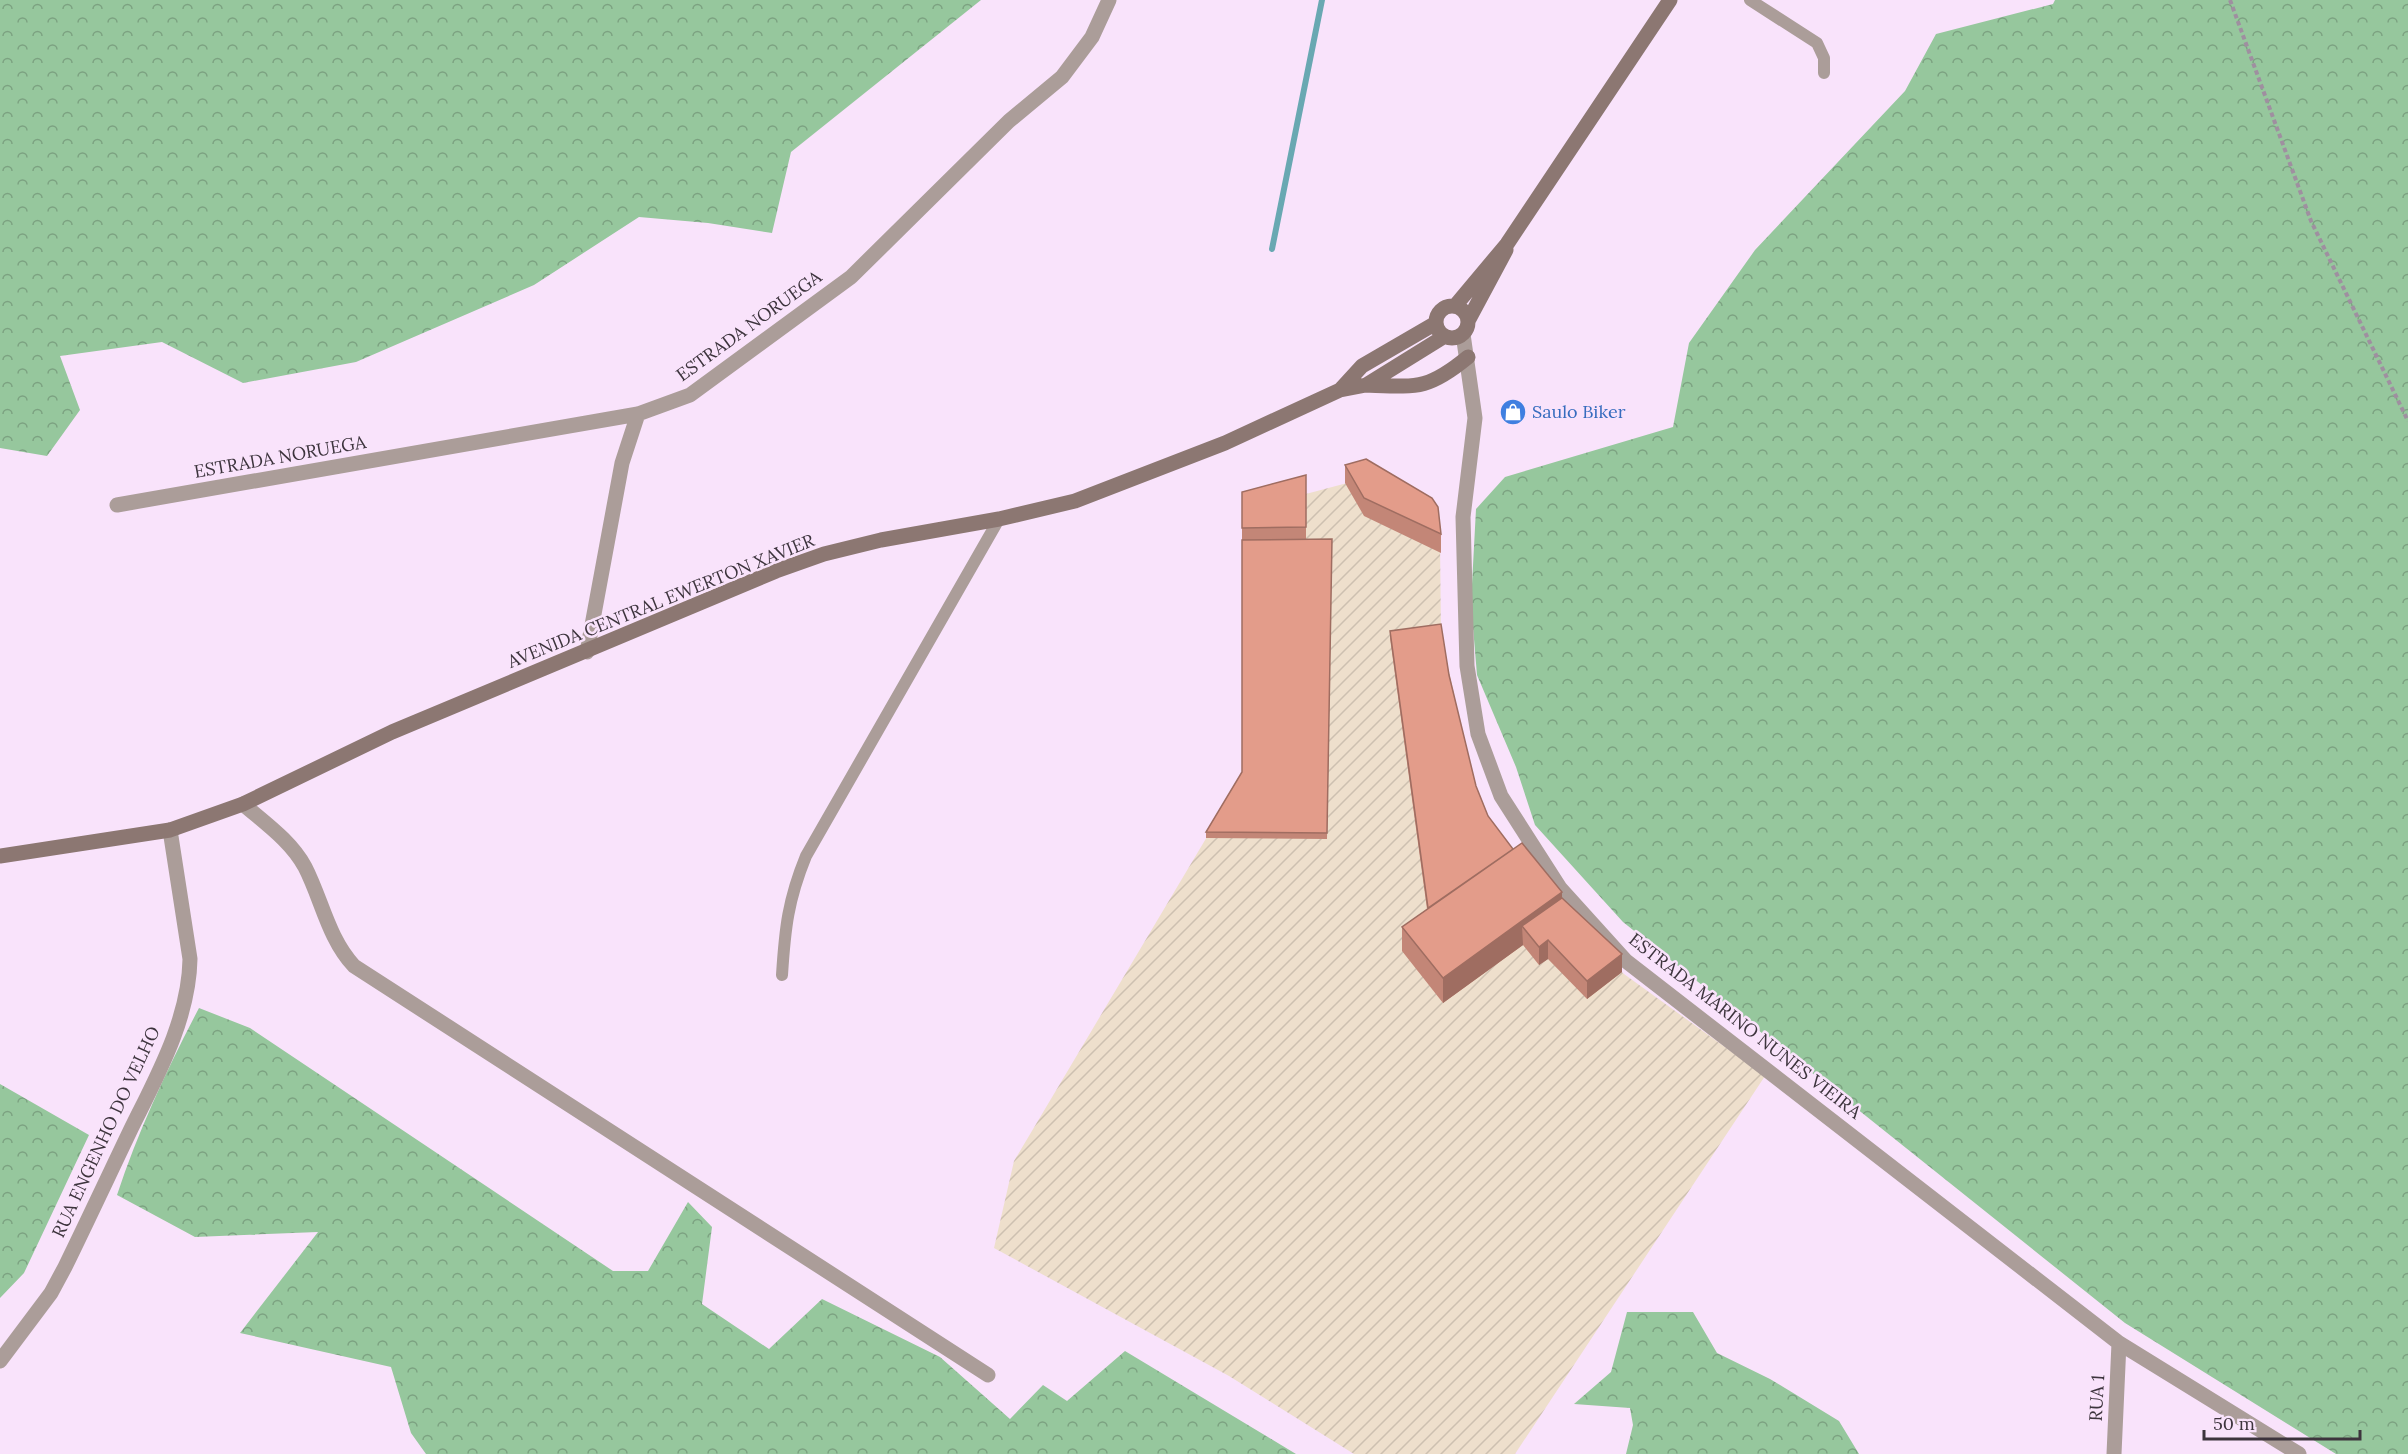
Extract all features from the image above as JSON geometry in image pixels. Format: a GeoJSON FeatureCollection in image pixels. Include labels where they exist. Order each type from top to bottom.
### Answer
{"type":"FeatureCollection","features":[{"type":"Feature","properties":{"kind":"main road"},"geometry":{"type":"LineString","coordinates":[[1507,244],[1500,264],[1465,327],[1456,337],[1441,330],[1441,310],[1455,306],[1507,244],[1670,0]]}},
{"type":"Feature","properties":{"kind":"main road"},"geometry":{"type":"LineString","coordinates":[[1455,306],[1466,314],[1465,327]]}},
{"type":"Feature","properties":{"kind":"main road","name":"AVENIDA CENTRAL EWERTON XAVIER"},"geometry":{"type":"LineString","coordinates":[[0,856],[170,830],[243,804],[392,732],[776,571],[824,554],[881,540],[999,519],[1075,501],[1105,491],[1225,443],[1340,390],[1366,385],[1441,330]]}},
{"type":"Feature","properties":{"kind":"main road","name":"AVENIDA CENTRAL EWERTON XAVIER"},"geometry":{"type":"LineString","coordinates":[[1340,390],[1362,366],[1441,330]]}},
{"type":"Feature","properties":{"kind":"main road"},"geometry":{"type":"LineString","coordinates":[[1366,385],[1393,386],[1435,382],[1468,357]]}},
{"type":"Feature","properties":{"kind":"street","name":"ESTRADA NORUEGA"},"geometry":{"type":"LineString","coordinates":[[117,505],[638,414],[690,394],[851,277],[1009,121],[1062,77],[1092,37],[1109,0]]}},
{"type":"Feature","properties":{"kind":"street","name":"ESTRADA MARINO NUNES VIEIRA"},"geometry":{"type":"LineString","coordinates":[[1465,327],[1475,418],[1462,518],[1467,666],[1478,735],[1501,796],[1560,888],[1626,961],[2119,1343],[2299,1454]]}},
{"type":"Feature","properties":{"kind":"street"},"geometry":{"type":"LineString","coordinates":[[587,652],[622,463],[638,414]]}},
{"type":"Feature","properties":{"kind":"street"},"geometry":{"type":"LineString","coordinates":[[243,804],[288,843],[304,865],[339,950],[354,966],[988,1375]]}},
{"type":"Feature","properties":{"kind":"street","name":"RUA ENGENHO DO VELHO"},"geometry":{"type":"LineString","coordinates":[[0,1360],[51,1293],[65,1267],[162,1065],[185,999],[190,959],[170,830]]}},
{"type":"Feature","properties":{"kind":"street","name":"RUA 1"},"geometry":{"type":"LineString","coordinates":[[2114,1454],[2119,1343]]}},
{"type":"Feature","properties":{"kind":"lane"},"geometry":{"type":"LineString","coordinates":[[1750,0],[1817,42],[1824,58],[1824,73]]}},
{"type":"Feature","properties":{"kind":"lane"},"geometry":{"type":"LineString","coordinates":[[782,975],[786,918],[792,892],[806,856],[999,519]]}},
{"type":"Feature","properties":{"kind":"path"},"geometry":{"type":"LineString","coordinates":[[2230,0],[2311,221],[2408,421]]}},
{"type":"Feature","properties":{"kind":"shaded area"},"geometry":{"type":"Polygon","coordinates":[[[1366,478],[1440,539],[1441,636],[1476,792],[1488,822],[1566,921],[1624,974],[1765,1076],[1515,1454],[1354,1454],[1229,1376],[994,1248],[1014,1161],[1242,778],[1242,511],[1366,478]]]}},
{"type":"Feature","properties":{"kind":"green space"},"geometry":{"type":"Polygon","coordinates":[[[0,0],[981,0],[791,152],[772,233],[708,223],[639,217],[534,285],[356,362],[243,383],[162,342],[60,356],[80,410],[47,456],[0,448],[0,0]]]}},
{"type":"Feature","properties":{"kind":"green space"},"geometry":{"type":"Polygon","coordinates":[[[2055,0],[2408,0],[2408,1454],[2336,1454],[2125,1323],[1623,922],[1535,825],[1516,767],[1477,675],[1471,603],[1476,509],[1505,477],[1673,427],[1689,343],[1755,250],[1905,91],[1936,34],[2053,4],[2055,0]]]}},
{"type":"Feature","properties":{"kind":"green space"},"geometry":{"type":"Polygon","coordinates":[[[199,1008],[250,1028],[613,1271],[648,1271],[688,1202],[712,1227],[702,1304],[769,1349],[822,1299],[940,1357],[1010,1419],[1043,1385],[1067,1401],[1125,1351],[1296,1454],[426,1454],[411,1433],[391,1367],[240,1333],[318,1232],[195,1237],[117,1195],[154,1100],[199,1008]]]}},
{"type":"Feature","properties":{"kind":"green space"},"geometry":{"type":"Polygon","coordinates":[[[0,1084],[89,1135],[24,1273],[0,1298],[0,1084]]]}},
{"type":"Feature","properties":{"kind":"green space"},"geometry":{"type":"Polygon","coordinates":[[[1627,1312],[1693,1312],[1717,1353],[1770,1379],[1839,1421],[1859,1454],[1626,1454],[1633,1425],[1630,1408],[1574,1404],[1611,1372],[1627,1312]]]}},
{"type":"Feature","properties":{"kind":"building"},"geometry":{"type":"Polygon","coordinates":[[[1366,459],[1432,498],[1438,507],[1441,534],[1364,498],[1345,465],[1366,459]]]}},
{"type":"Feature","properties":{"kind":"building"},"geometry":{"type":"Polygon","coordinates":[[[1306,475],[1306,527],[1242,528],[1242,492],[1306,475]]]}},
{"type":"Feature","properties":{"kind":"building"},"geometry":{"type":"Polygon","coordinates":[[[1332,539],[1327,833],[1206,832],[1242,772],[1242,540],[1332,539]]]}},
{"type":"Feature","properties":{"kind":"building"},"geometry":{"type":"Polygon","coordinates":[[[1441,624],[1449,675],[1476,786],[1488,816],[1513,849],[1428,908],[1390,631],[1441,624]]]}},
{"type":"Feature","properties":{"kind":"building"},"geometry":{"type":"Polygon","coordinates":[[[1522,843],[1562,892],[1443,978],[1402,927],[1522,843]]]}},
{"type":"Feature","properties":{"kind":"building"},"geometry":{"type":"Polygon","coordinates":[[[1562,898],[1622,954],[1587,981],[1548,940],[1539,947],[1522,926],[1562,898]]]}},
{"type":"Feature","properties":{"kind":"waterway"},"geometry":{"type":"LineString","coordinates":[[1272,249],[1322,0]]}},
{"type":"Feature","properties":{"kind":"place","name":"Saulo Biker"},"geometry":{"type":"Point","coordinates":[1513,412]}}]}
